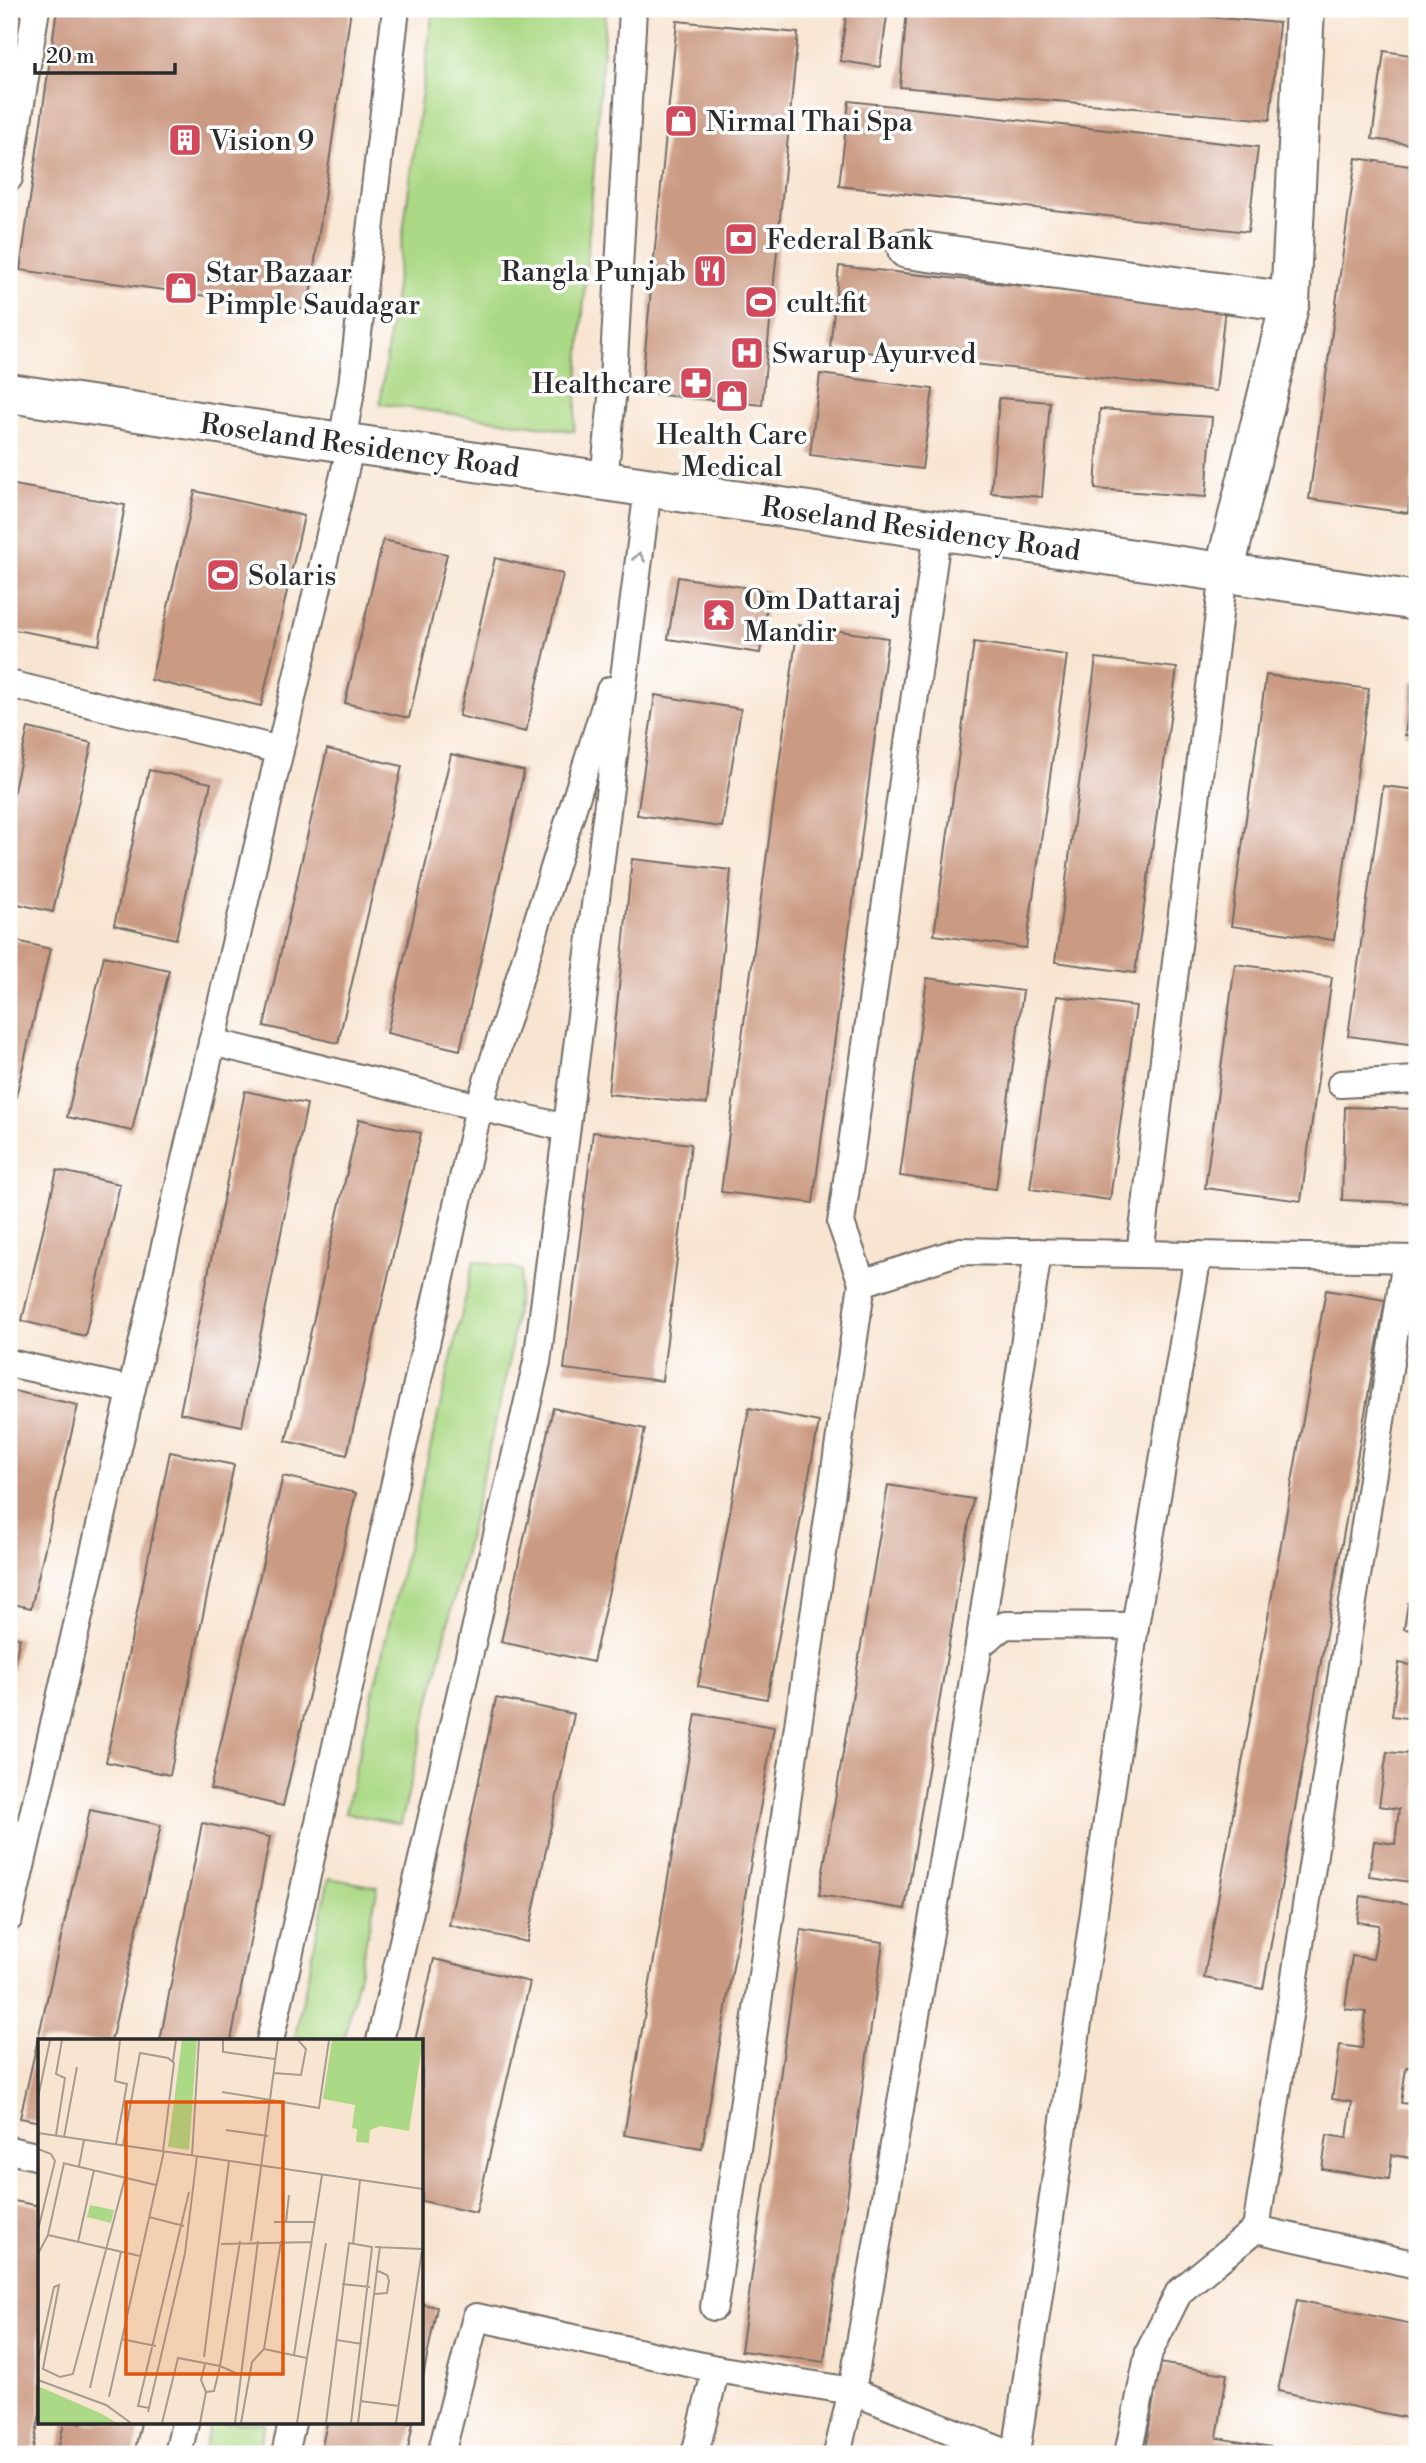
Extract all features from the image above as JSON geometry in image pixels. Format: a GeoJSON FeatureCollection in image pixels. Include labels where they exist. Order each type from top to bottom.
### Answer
{"type":"FeatureCollection","features":[{"type":"Feature","properties":{"kind":"street"},"geometry":{"type":"LineString","coordinates":[[1224,573],[1290,302],[1305,9]]}},
{"type":"Feature","properties":{"kind":"street"},"geometry":{"type":"LineString","coordinates":[[907,249],[1290,302]]}},
{"type":"Feature","properties":{"kind":"street","name":"Roseland Residency Road"},"geometry":{"type":"LineString","coordinates":[[9,393],[1417,601]]}},
{"type":"Feature","properties":{"kind":"lane"},"geometry":{"type":"LineString","coordinates":[[9,178],[36,9]]}},
{"type":"Feature","properties":{"kind":"lane"},"geometry":{"type":"LineString","coordinates":[[9,1919],[280,750],[346,443],[396,9]]}},
{"type":"Feature","properties":{"kind":"lane"},"geometry":{"type":"LineString","coordinates":[[604,481],[612,398],[633,9]]}},
{"type":"Feature","properties":{"kind":"lane"},"geometry":{"type":"LineString","coordinates":[[380,2039],[537,1362],[648,488]]}},
{"type":"Feature","properties":{"kind":"lane"},"geometry":{"type":"LineString","coordinates":[[714,2307],[862,1283],[841,1223],[938,530]]}},
{"type":"Feature","properties":{"kind":"lane"},"geometry":{"type":"LineString","coordinates":[[1140,1254],[1224,573]]}},
{"type":"Feature","properties":{"kind":"lane"},"geometry":{"type":"LineString","coordinates":[[270,2039],[479,1107],[631,625]]}},
{"type":"Feature","properties":{"kind":"lane"},"geometry":{"type":"LineString","coordinates":[[9,684],[280,750]]}},
{"type":"Feature","properties":{"kind":"lane"},"geometry":{"type":"LineString","coordinates":[[212,1042],[566,1128]]}},
{"type":"Feature","properties":{"kind":"lane"},"geometry":{"type":"LineString","coordinates":[[1341,1084],[1417,1080]]}},
{"type":"Feature","properties":{"kind":"lane"},"geometry":{"type":"LineString","coordinates":[[862,1283],[960,1251],[1412,1259],[1256,2229],[1179,2292],[1149,2352],[1128,2454]]}},
{"type":"Feature","properties":{"kind":"lane"},"geometry":{"type":"LineString","coordinates":[[837,2454],[852,2391],[979,1645],[1038,1252]]}},
{"type":"Feature","properties":{"kind":"lane"},"geometry":{"type":"LineString","coordinates":[[1016,2454],[1135,1626],[1198,1255]]}},
{"type":"Feature","properties":{"kind":"lane"},"geometry":{"type":"LineString","coordinates":[[9,1363],[131,1390]]}},
{"type":"Feature","properties":{"kind":"lane"},"geometry":{"type":"LineString","coordinates":[[979,1645],[1006,1625],[1135,1626]]}},
{"type":"Feature","properties":{"kind":"lane"},"geometry":{"type":"LineString","coordinates":[[9,2150],[38,2157]]}},
{"type":"Feature","properties":{"kind":"lane"},"geometry":{"type":"LineString","coordinates":[[1256,2229],[1417,2265]]}},
{"type":"Feature","properties":{"kind":"lane"},"geometry":{"type":"LineString","coordinates":[[441,2454],[476,2317],[716,2369],[852,2391],[1009,2454]]}},
{"type":"Feature","properties":{"kind":"lane"},"geometry":{"type":"LineString","coordinates":[[695,2454],[716,2369]]}},
{"type":"Feature","properties":{"kind":"lane"},"geometry":{"type":"LineString","coordinates":[[178,2454],[185,2424]]}},
{"type":"Feature","properties":{"kind":"lane"},"geometry":{"type":"LineString","coordinates":[[285,2454],[292,2424]]}},
{"type":"Feature","properties":{"kind":"green space"},"geometry":{"type":"Polygon","coordinates":[[[433,9],[606,9],[574,431],[380,404],[433,9]]]}},
{"type":"Feature","properties":{"kind":"green space"},"geometry":{"type":"Polygon","coordinates":[[[474,1261],[522,1270],[508,1368],[401,1824],[345,1813],[474,1261]]]}},
{"type":"Feature","properties":{"kind":"green space"},"geometry":{"type":"Polygon","coordinates":[[[329,1878],[378,1887],[344,2039],[294,2039],[329,1878]]]}},
{"type":"Feature","properties":{"kind":"green space"},"geometry":{"type":"Polygon","coordinates":[[[210,2424],[265,2424],[258,2454],[203,2454],[210,2424]]]}},
{"type":"Feature","properties":{"kind":"building","name":"Vision 9"},"geometry":{"type":"Polygon","coordinates":[[[57,9],[351,9],[308,310],[20,270],[57,9]]]}},
{"type":"Feature","properties":{"kind":"building"},"geometry":{"type":"Polygon","coordinates":[[[847,9],[888,9],[880,67],[840,61],[847,9]]]}},
{"type":"Feature","properties":{"kind":"building"},"geometry":{"type":"Polygon","coordinates":[[[907,9],[1112,9],[1279,23],[1270,120],[900,87],[907,9]]]}},
{"type":"Feature","properties":{"kind":"building"},"geometry":{"type":"Polygon","coordinates":[[[677,21],[798,33],[762,405],[641,393],[677,21]]]}},
{"type":"Feature","properties":{"kind":"building"},"geometry":{"type":"Polygon","coordinates":[[[1384,51],[1417,56],[1417,145],[1372,139],[1384,51]]]}},
{"type":"Feature","properties":{"kind":"building"},"geometry":{"type":"Polygon","coordinates":[[[849,101],[1258,147],[1248,232],[839,186],[849,101]]]}},
{"type":"Feature","properties":{"kind":"building"},"geometry":{"type":"Polygon","coordinates":[[[1356,158],[1417,167],[1417,447],[1408,513],[1309,499],[1356,158]]]}},
{"type":"Feature","properties":{"kind":"building"},"geometry":{"type":"Polygon","coordinates":[[[839,266],[1225,308],[1216,391],[830,348],[839,266]]]}},
{"type":"Feature","properties":{"kind":"building"},"geometry":{"type":"Polygon","coordinates":[[[820,374],[933,389],[922,469],[810,455],[820,374]]]}},
{"type":"Feature","properties":{"kind":"building"},"geometry":{"type":"Polygon","coordinates":[[[999,398],[1050,402],[1042,497],[991,493],[999,398]]]}},
{"type":"Feature","properties":{"kind":"building"},"geometry":{"type":"Polygon","coordinates":[[[1100,409],[1212,417],[1206,497],[1095,489],[1100,409]]]}},
{"type":"Feature","properties":{"kind":"building"},"geometry":{"type":"Polygon","coordinates":[[[9,484],[125,505],[99,645],[9,629],[9,484]]]}},
{"type":"Feature","properties":{"kind":"building"},"geometry":{"type":"Polygon","coordinates":[[[195,491],[304,516],[261,706],[151,680],[195,491]]]}},
{"type":"Feature","properties":{"kind":"building"},"geometry":{"type":"Polygon","coordinates":[[[383,540],[447,554],[409,718],[345,703],[383,540]]]}},
{"type":"Feature","properties":{"kind":"building"},"geometry":{"type":"Polygon","coordinates":[[[495,558],[563,574],[526,732],[459,716],[495,558]]]}},
{"type":"Feature","properties":{"kind":"building","name":"Om Dattaraj Mandir"},"geometry":{"type":"Polygon","coordinates":[[[678,577],[769,591],[760,653],[668,639],[678,577]]]}},
{"type":"Feature","properties":{"kind":"building"},"geometry":{"type":"Polygon","coordinates":[[[798,625],[888,638],[813,1203],[721,1192],[798,625]]]}},
{"type":"Feature","properties":{"kind":"building"},"geometry":{"type":"Polygon","coordinates":[[[974,642],[1067,655],[1026,948],[934,935],[974,642]]]}},
{"type":"Feature","properties":{"kind":"building"},"geometry":{"type":"Polygon","coordinates":[[[1096,658],[1177,668],[1135,973],[1055,962],[1096,658]]]}},
{"type":"Feature","properties":{"kind":"building"},"geometry":{"type":"Polygon","coordinates":[[[1266,675],[1369,689],[1334,940],[1231,926],[1266,675]]]}},
{"type":"Feature","properties":{"kind":"building"},"geometry":{"type":"Polygon","coordinates":[[[1412,681],[1417,681],[1417,736],[1405,735],[1412,681]]]}},
{"type":"Feature","properties":{"kind":"building"},"geometry":{"type":"Polygon","coordinates":[[[655,695],[741,709],[722,827],[637,815],[655,695]]]}},
{"type":"Feature","properties":{"kind":"building"},"geometry":{"type":"Polygon","coordinates":[[[28,728],[92,743],[53,912],[9,902],[9,812],[28,728]]]}},
{"type":"Feature","properties":{"kind":"building"},"geometry":{"type":"Polygon","coordinates":[[[327,749],[402,766],[338,1043],[264,1026],[327,749]]]}},
{"type":"Feature","properties":{"kind":"building"},"geometry":{"type":"Polygon","coordinates":[[[451,754],[524,771],[460,1050],[387,1033],[451,754]]]}},
{"type":"Feature","properties":{"kind":"building"},"geometry":{"type":"Polygon","coordinates":[[[149,770],[211,783],[176,939],[114,925],[149,770]]]}},
{"type":"Feature","properties":{"kind":"building"},"geometry":{"type":"Polygon","coordinates":[[[1383,786],[1417,790],[1417,1045],[1348,1036],[1383,786]]]}},
{"type":"Feature","properties":{"kind":"building"},"geometry":{"type":"Polygon","coordinates":[[[632,859],[731,870],[707,1104],[608,1094],[632,859]]]}},
{"type":"Feature","properties":{"kind":"building"},"geometry":{"type":"Polygon","coordinates":[[[9,939],[50,949],[14,1105],[9,1104],[9,939]]]}},
{"type":"Feature","properties":{"kind":"building"},"geometry":{"type":"Polygon","coordinates":[[[104,956],[169,970],[132,1131],[67,1117],[104,956]]]}},
{"type":"Feature","properties":{"kind":"building"},"geometry":{"type":"Polygon","coordinates":[[[1235,964],[1332,977],[1301,1201],[1205,1188],[1235,964]]]}},
{"type":"Feature","properties":{"kind":"building"},"geometry":{"type":"Polygon","coordinates":[[[927,978],[1023,991],[996,1189],[900,1176],[927,978]]]}},
{"type":"Feature","properties":{"kind":"building"},"geometry":{"type":"Polygon","coordinates":[[[1057,996],[1136,1006],[1110,1200],[1030,1189],[1057,996]]]}},
{"type":"Feature","properties":{"kind":"building"},"geometry":{"type":"Polygon","coordinates":[[[245,1091],[307,1104],[242,1426],[180,1413],[245,1091]]]}},
{"type":"Feature","properties":{"kind":"building"},"geometry":{"type":"Polygon","coordinates":[[[1345,1107],[1417,1109],[1417,1203],[1342,1200],[1345,1107]]]}},
{"type":"Feature","properties":{"kind":"building"},"geometry":{"type":"Polygon","coordinates":[[[359,1119],[421,1133],[347,1455],[286,1441],[359,1119]]]}},
{"type":"Feature","properties":{"kind":"building"},"geometry":{"type":"Polygon","coordinates":[[[593,1132],[691,1144],[662,1381],[564,1369],[593,1132]]]}},
{"type":"Feature","properties":{"kind":"building"},"geometry":{"type":"Polygon","coordinates":[[[57,1170],[120,1184],[85,1336],[22,1321],[57,1170]]]}},
{"type":"Feature","properties":{"kind":"building"},"geometry":{"type":"Polygon","coordinates":[[[1326,1290],[1385,1300],[1263,1989],[1204,1978],[1326,1290]]]}},
{"type":"Feature","properties":{"kind":"building"},"geometry":{"type":"Polygon","coordinates":[[[9,1390],[78,1405],[31,1608],[9,1603],[9,1390]]]}},
{"type":"Feature","properties":{"kind":"building"},"geometry":{"type":"Polygon","coordinates":[[[553,1408],[645,1429],[593,1662],[501,1642],[553,1408]]]}},
{"type":"Feature","properties":{"kind":"building"},"geometry":{"type":"Polygon","coordinates":[[[749,1408],[819,1422],[767,1699],[698,1686],[749,1408]]]}},
{"type":"Feature","properties":{"kind":"building"},"geometry":{"type":"Polygon","coordinates":[[[170,1452],[234,1465],[170,1775],[106,1762],[170,1452]]]}},
{"type":"Feature","properties":{"kind":"building"},"geometry":{"type":"Polygon","coordinates":[[[283,1476],[356,1493],[283,1806],[210,1789],[283,1476]]]}},
{"type":"Feature","properties":{"kind":"building"},"geometry":{"type":"Polygon","coordinates":[[[888,1485],[973,1499],[905,1909],[819,1895],[888,1485]]]}},
{"type":"Feature","properties":{"kind":"building"},"geometry":{"type":"Polygon","coordinates":[[[1408,1603],[1417,1604],[1417,1631],[1404,1629],[1408,1603]]]}},
{"type":"Feature","properties":{"kind":"building"},"geometry":{"type":"Polygon","coordinates":[[[9,1636],[20,1638],[10,1681],[9,1681],[9,1636]]]}},
{"type":"Feature","properties":{"kind":"building"},"geometry":{"type":"Polygon","coordinates":[[[1399,1663],[1417,1666],[1417,1883],[1369,1876],[1374,1841],[1395,1844],[1399,1809],[1379,1806],[1387,1752],[1409,1754],[1414,1719],[1392,1716],[1399,1663]]]}},
{"type":"Feature","properties":{"kind":"building"},"geometry":{"type":"Polygon","coordinates":[[[496,1698],[574,1714],[527,1942],[449,1925],[496,1698]]]}},
{"type":"Feature","properties":{"kind":"building"},"geometry":{"type":"Polygon","coordinates":[[[696,1714],[774,1727],[702,2148],[624,2135],[696,1714]]]}},
{"type":"Feature","properties":{"kind":"building"},"geometry":{"type":"Polygon","coordinates":[[[90,1810],[161,1825],[111,2039],[38,2039],[38,2122],[20,2118],[90,1810]]]}},
{"type":"Feature","properties":{"kind":"building"},"geometry":{"type":"Polygon","coordinates":[[[202,1823],[270,1837],[231,2039],[160,2039],[202,1823]]]}},
{"type":"Feature","properties":{"kind":"building"},"geometry":{"type":"Polygon","coordinates":[[[1361,1896],[1417,1905],[1417,2068],[1406,2067],[1401,2103],[1417,2105],[1417,2112],[1411,2158],[1392,2155],[1389,2179],[1322,2169],[1327,2135],[1347,2138],[1352,2102],[1332,2099],[1340,2045],[1362,2048],[1366,2012],[1345,2009],[1352,1956],[1373,1959],[1379,1925],[1357,1922],[1361,1896]]]}},
{"type":"Feature","properties":{"kind":"building"},"geometry":{"type":"Polygon","coordinates":[[[801,1930],[883,1942],[824,2362],[741,2351],[801,1930]]]}},
{"type":"Feature","properties":{"kind":"building"},"geometry":{"type":"Polygon","coordinates":[[[434,1959],[530,1982],[476,2213],[424,2201],[424,2039],[415,2039],[434,1959]]]}},
{"type":"Feature","properties":{"kind":"building"},"geometry":{"type":"Polygon","coordinates":[[[9,2200],[38,2206],[38,2424],[32,2453],[9,2449],[9,2200]]]}},
{"type":"Feature","properties":{"kind":"building"},"geometry":{"type":"Polygon","coordinates":[[[1297,2300],[1417,2325],[1417,2420],[1278,2391],[1297,2300]]]}},
{"type":"Feature","properties":{"kind":"building"},"geometry":{"type":"Polygon","coordinates":[[[424,2304],[437,2307],[424,2372],[424,2304]]]}},
{"type":"Feature","properties":{"kind":"building"},"geometry":{"type":"Polygon","coordinates":[[[1159,2363],[1227,2374],[1217,2438],[1278,2448],[1277,2454],[1145,2454],[1159,2363]]]}},
{"type":"Feature","properties":{"kind":"building"},"geometry":{"type":"Polygon","coordinates":[[[64,2424],[141,2424],[134,2454],[57,2454],[64,2424]]]}},
{"type":"Feature","properties":{"kind":"building"},"geometry":{"type":"Polygon","coordinates":[[[327,2424],[413,2424],[407,2454],[320,2454],[327,2424]]]}},
{"type":"Feature","properties":{"kind":"place","name":"Nirmal Thai Spa"},"geometry":{"type":"Point","coordinates":[681,121]}},
{"type":"Feature","properties":{"kind":"place","name":"Vision 9"},"geometry":{"type":"Point","coordinates":[185,140]}},
{"type":"Feature","properties":{"kind":"place","name":"Federal Bank"},"geometry":{"type":"Point","coordinates":[741,239]}},
{"type":"Feature","properties":{"kind":"place","name":"Rangla Punjab"},"geometry":{"type":"Point","coordinates":[710,271]}},
{"type":"Feature","properties":{"kind":"place","name":"Star Bazaar Pimple Saudagar"},"geometry":{"type":"Point","coordinates":[181,288]}},
{"type":"Feature","properties":{"kind":"place","name":"cult.fit"},"geometry":{"type":"Point","coordinates":[761,302]}},
{"type":"Feature","properties":{"kind":"place","name":"Swarup Ayurved"},"geometry":{"type":"Point","coordinates":[747,353]}},
{"type":"Feature","properties":{"kind":"place","name":"Healthcare"},"geometry":{"type":"Point","coordinates":[696,383]}},
{"type":"Feature","properties":{"kind":"place","name":"Health Care Medical"},"geometry":{"type":"Point","coordinates":[732,396]}},
{"type":"Feature","properties":{"kind":"place","name":"Solaris"},"geometry":{"type":"Point","coordinates":[223,575]}},
{"type":"Feature","properties":{"kind":"place","name":"Om Dattaraj Mandir"},"geometry":{"type":"Point","coordinates":[719,615]}}]}
